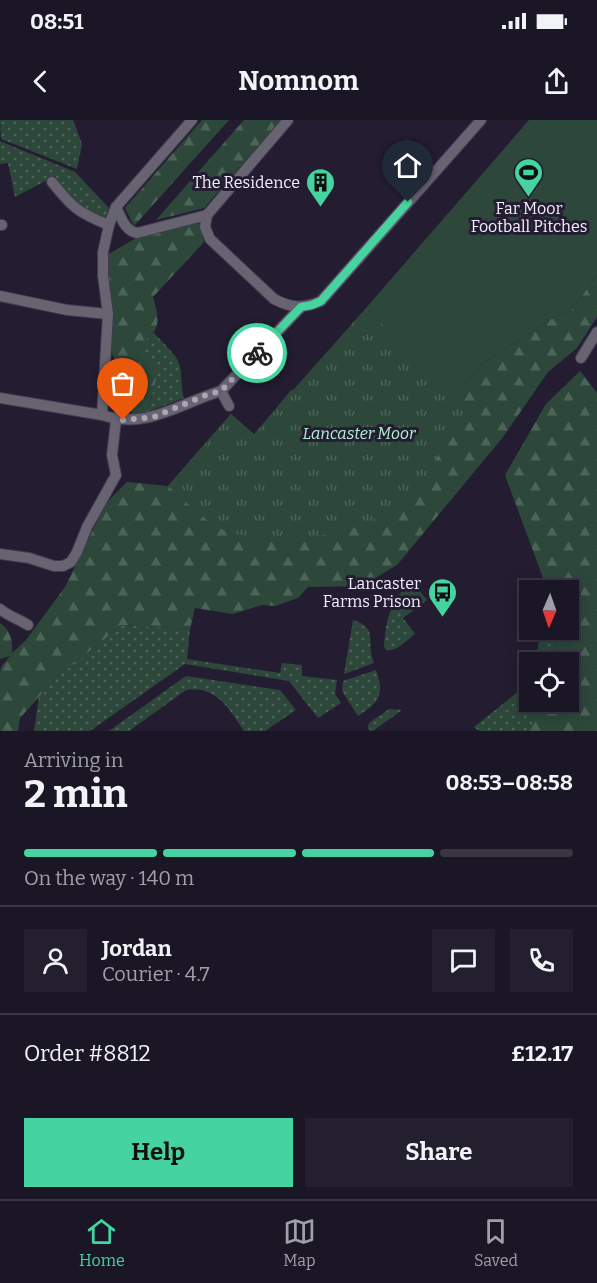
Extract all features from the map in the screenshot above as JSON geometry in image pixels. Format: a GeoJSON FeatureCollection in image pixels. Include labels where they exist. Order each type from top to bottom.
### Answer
{"type":"FeatureCollection","features":[{"type":"Feature","properties":{"kind":"street"},"geometry":{"type":"LineString","coordinates":[[102,415],[108,314],[103,276],[103,252],[108,225],[116,207],[192,120]]}},
{"type":"Feature","properties":{"kind":"street"},"geometry":{"type":"LineString","coordinates":[[288,120],[207,216],[205,227],[214,244],[274,298],[287,306],[301,307],[321,301],[481,120]]}},
{"type":"Feature","properties":{"kind":"street"},"geometry":{"type":"LineString","coordinates":[[52,182],[71,206],[85,216],[108,225]]}},
{"type":"Feature","properties":{"kind":"street"},"geometry":{"type":"LineString","coordinates":[[116,207],[126,227],[131,232],[137,233],[207,216]]}},
{"type":"Feature","properties":{"kind":"street"},"geometry":{"type":"LineString","coordinates":[[1,296],[67,310],[108,314]]}},
{"type":"Feature","properties":{"kind":"street"},"geometry":{"type":"LineString","coordinates":[[0,398],[102,415],[116,420],[154,417],[221,391],[301,307]]}},
{"type":"Feature","properties":{"kind":"street"},"geometry":{"type":"LineString","coordinates":[[580,358],[597,332]]}},
{"type":"Feature","properties":{"kind":"street"},"geometry":{"type":"LineString","coordinates":[[221,391],[229,406]]}},
{"type":"Feature","properties":{"kind":"street"},"geometry":{"type":"LineString","coordinates":[[0,554],[29,558],[54,566],[63,566],[70,562],[116,475],[112,454],[116,420]]}},
{"type":"Feature","properties":{"kind":"street"},"geometry":{"type":"LineString","coordinates":[[0,609],[28,625]]}},
{"type":"Feature","properties":{"kind":"green space"},"geometry":{"type":"Polygon","coordinates":[[[0,120],[73,120],[82,144],[77,169],[1,139],[0,120]]]}},
{"type":"Feature","properties":{"kind":"green space"},"geometry":{"type":"Polygon","coordinates":[[[202,120],[229,120],[134,226],[125,208],[202,120]]]}},
{"type":"Feature","properties":{"kind":"green space"},"geometry":{"type":"Polygon","coordinates":[[[244,120],[281,120],[204,208],[156,220],[244,120]]]}},
{"type":"Feature","properties":{"kind":"green space","name":"Far Moor Football Pitches"},"geometry":{"type":"Polygon","coordinates":[[[529,120],[597,120],[597,275],[570,312],[551,319],[483,363],[455,392],[366,308],[529,120]]]}},
{"type":"Feature","properties":{"kind":"green space"},"geometry":{"type":"Polygon","coordinates":[[[0,141],[75,172],[109,208],[107,218],[77,202],[55,176],[15,197],[8,163],[0,164],[0,141]]]}},
{"type":"Feature","properties":{"kind":"green space"},"geometry":{"type":"Polygon","coordinates":[[[199,222],[204,242],[153,297],[157,325],[140,349],[153,362],[156,370],[155,382],[146,412],[132,414],[112,353],[106,280],[107,255],[138,237],[199,222]]]}},
{"type":"Feature","properties":{"kind":"green space"},"geometry":{"type":"Polygon","coordinates":[[[597,275],[597,317],[577,348],[548,372],[503,437],[397,565],[362,586],[308,587],[298,598],[275,606],[262,605],[233,614],[195,608],[190,629],[122,625],[57,677],[20,718],[18,731],[0,731],[0,674],[1,667],[10,656],[0,659],[0,623],[7,629],[10,636],[12,653],[26,640],[65,587],[106,503],[127,482],[168,486],[231,414],[254,435],[291,390],[464,385],[483,363],[551,319],[570,312],[597,275]]]}},
{"type":"Feature","properties":{"kind":"green space","name":"Lancaster Moor"},"geometry":{"type":"Polygon","coordinates":[[[366,308],[455,392],[468,408],[427,474],[410,495],[392,509],[370,521],[346,530],[293,539],[243,535],[221,529],[202,516],[168,486],[231,414],[254,434],[366,308]]]}},
{"type":"Feature","properties":{"kind":"green space"},"geometry":{"type":"Polygon","coordinates":[[[154,333],[179,363],[184,398],[146,412],[152,397],[140,349],[146,339],[154,333]]]}},
{"type":"Feature","properties":{"kind":"green space"},"geometry":{"type":"Polygon","coordinates":[[[580,371],[597,393],[597,731],[530,731],[537,712],[579,712],[579,652],[555,652],[556,640],[579,640],[579,580],[544,580],[505,475],[546,404],[580,371]]]}},
{"type":"Feature","properties":{"kind":"green space"},"geometry":{"type":"Polygon","coordinates":[[[410,579],[427,600],[403,618],[415,634],[398,647],[386,650],[384,646],[389,617],[394,603],[410,579]]]}},
{"type":"Feature","properties":{"kind":"green space"},"geometry":{"type":"Polygon","coordinates":[[[353,620],[366,627],[369,632],[374,663],[344,674],[353,620]]]}},
{"type":"Feature","properties":{"kind":"green space"},"geometry":{"type":"Polygon","coordinates":[[[122,625],[190,629],[187,659],[280,673],[282,663],[302,665],[302,676],[337,680],[335,694],[341,703],[318,718],[289,681],[185,664],[90,731],[34,731],[39,697],[57,677],[122,625]]]}},
{"type":"Feature","properties":{"kind":"green space"},"geometry":{"type":"Polygon","coordinates":[[[539,640],[556,640],[555,652],[537,652],[539,640]]]}},
{"type":"Feature","properties":{"kind":"green space"},"geometry":{"type":"Polygon","coordinates":[[[376,670],[380,692],[375,702],[358,716],[342,691],[343,681],[376,670]]]}},
{"type":"Feature","properties":{"kind":"green space"},"geometry":{"type":"Polygon","coordinates":[[[186,676],[280,690],[296,710],[265,731],[244,731],[227,707],[214,695],[196,689],[186,690],[129,731],[109,731],[186,676]]]}},
{"type":"Feature","properties":{"kind":"green space"},"geometry":{"type":"Polygon","coordinates":[[[519,691],[519,712],[538,712],[531,731],[479,731],[474,727],[519,691]]]}},
{"type":"Feature","properties":{"kind":"green space"},"geometry":{"type":"Polygon","coordinates":[[[389,709],[402,710],[370,731],[369,723],[389,709]]]}},
{"type":"Feature","properties":{"kind":"way so far"},"geometry":{"type":"LineString","coordinates":[[123,420],[154,417],[221,391],[257,353]]}},
{"type":"Feature","properties":{"kind":"place","name":"Far Moor Football Pitches"},"geometry":{"type":"Point","coordinates":[529,198]}},
{"type":"Feature","properties":{"kind":"place","name":"The Residence"},"geometry":{"type":"Point","coordinates":[321,208]}},
{"type":"Feature","properties":{"kind":"place","name":"Lancaster Farms Prison"},"geometry":{"type":"Point","coordinates":[442,618]}},
{"type":"Feature","properties":{"kind":"route"},"geometry":{"type":"LineString","coordinates":[[257,353],[301,307],[321,301],[408,202]]}}]}
